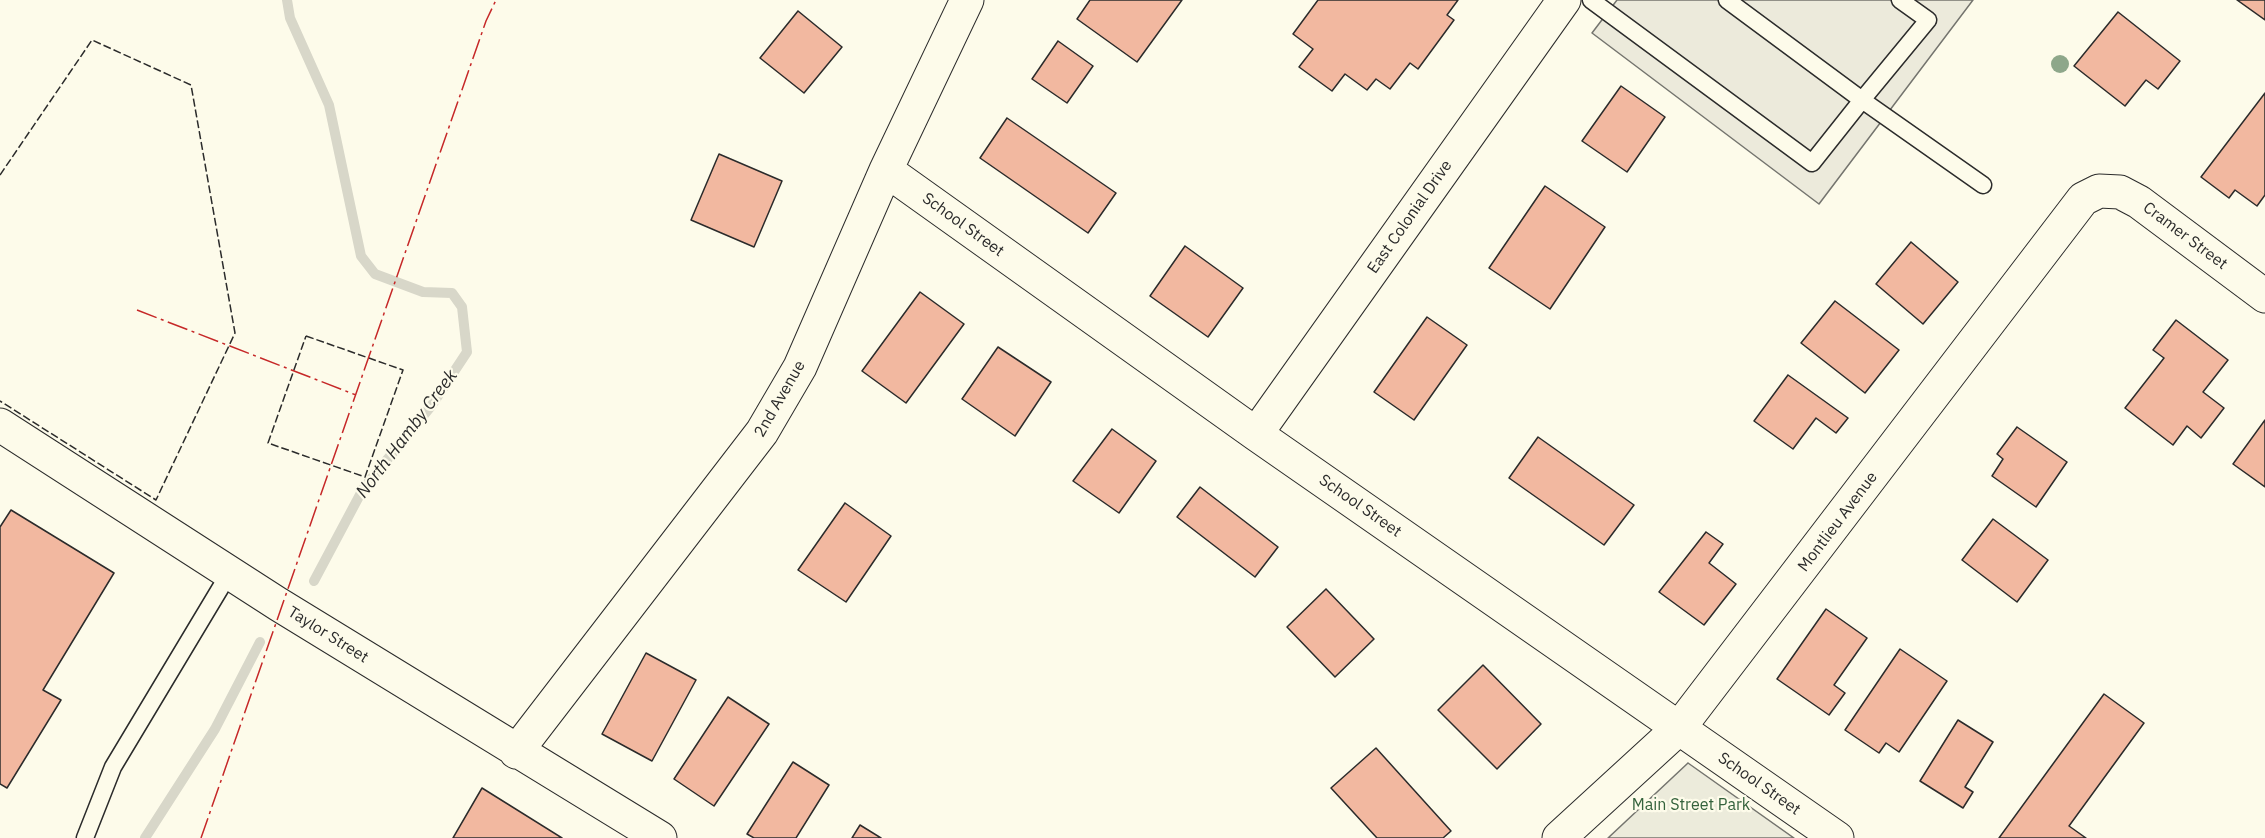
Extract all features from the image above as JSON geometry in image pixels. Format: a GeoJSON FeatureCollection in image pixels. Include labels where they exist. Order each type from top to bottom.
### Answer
{"type":"FeatureCollection","features":[{"type":"Feature","properties":{"kind":"street","name":"2nd Avenue"},"geometry":{"type":"LineString","coordinates":[[516,752],[762,432],[800,367],[886,170],[967,0]]}},
{"type":"Feature","properties":{"kind":"street","name":"East Colonial Drive"},"geometry":{"type":"LineString","coordinates":[[1256,434],[1564,0]]}},
{"type":"Feature","properties":{"kind":"street","name":"School Street"},"geometry":{"type":"LineString","coordinates":[[886,170],[1256,434],[1836,838]]}},
{"type":"Feature","properties":{"kind":"street","name":"Cramer Street"},"geometry":{"type":"LineString","coordinates":[[2099,191],[2121,192],[2139,202],[2265,296]]}},
{"type":"Feature","properties":{"kind":"street","name":"Montlieu Avenue"},"geometry":{"type":"LineString","coordinates":[[1559,838],[1679,728],[2074,210],[2083,199],[2099,191]]}},
{"type":"Feature","properties":{"kind":"street","name":"Taylor Street"},"geometry":{"type":"LineString","coordinates":[[0,425],[516,752],[660,838]]}},
{"type":"Feature","properties":{"kind":"lane"},"geometry":{"type":"LineString","coordinates":[[1591,0],[1812,163],[1928,20],[1900,0]]}},
{"type":"Feature","properties":{"kind":"lane"},"geometry":{"type":"LineString","coordinates":[[1727,0],[1862,100],[1983,185]]}},
{"type":"Feature","properties":{"kind":"lane"},"geometry":{"type":"LineString","coordinates":[[85,838],[113,766],[230,572]]}},
{"type":"Feature","properties":{"kind":"green space","name":"Main Street Park"},"geometry":{"type":"Polygon","coordinates":[[[1688,763],[1794,838],[1608,838],[1688,763]]]}},
{"type":"Feature","properties":{"kind":"shaded area"},"geometry":{"type":"Polygon","coordinates":[[[1617,0],[1973,0],[1819,204],[1592,33],[1617,0]]]}},
{"type":"Feature","properties":{"kind":"building"},"geometry":{"type":"Polygon","coordinates":[[[1090,0],[1182,0],[1137,62],[1077,19],[1090,0]]]}},
{"type":"Feature","properties":{"kind":"building"},"geometry":{"type":"Polygon","coordinates":[[[1318,0],[1458,0],[1447,15],[1454,20],[1418,69],[1410,63],[1390,89],[1376,79],[1367,90],[1345,74],[1332,91],[1299,67],[1313,49],[1293,34],[1318,0]]]}},
{"type":"Feature","properties":{"kind":"building"},"geometry":{"type":"Polygon","coordinates":[[[2237,0],[2265,0],[2265,20],[2237,0]]]}},
{"type":"Feature","properties":{"kind":"building"},"geometry":{"type":"Polygon","coordinates":[[[798,11],[842,47],[804,93],[760,58],[798,11]]]}},
{"type":"Feature","properties":{"kind":"building"},"geometry":{"type":"Polygon","coordinates":[[[2118,12],[2180,61],[2158,89],[2146,80],[2125,106],[2074,66],[2118,12]]]}},
{"type":"Feature","properties":{"kind":"building"},"geometry":{"type":"Polygon","coordinates":[[[1058,41],[1093,66],[1067,103],[1032,79],[1058,41]]]}},
{"type":"Feature","properties":{"kind":"building"},"geometry":{"type":"Polygon","coordinates":[[[1621,86],[1665,117],[1627,172],[1582,141],[1621,86]]]}},
{"type":"Feature","properties":{"kind":"building"},"geometry":{"type":"Polygon","coordinates":[[[2265,93],[2265,195],[2257,206],[2235,190],[2229,198],[2201,177],[2265,93]]]}},
{"type":"Feature","properties":{"kind":"building"},"geometry":{"type":"Polygon","coordinates":[[[1007,118],[1116,193],[1088,233],[980,158],[1007,118]]]}},
{"type":"Feature","properties":{"kind":"building"},"geometry":{"type":"Polygon","coordinates":[[[719,154],[782,181],[754,247],[691,220],[719,154]]]}},
{"type":"Feature","properties":{"kind":"building"},"geometry":{"type":"Polygon","coordinates":[[[1545,186],[1605,227],[1550,309],[1489,268],[1545,186]]]}},
{"type":"Feature","properties":{"kind":"building"},"geometry":{"type":"Polygon","coordinates":[[[1911,242],[1958,282],[1923,324],[1876,284],[1911,242]]]}},
{"type":"Feature","properties":{"kind":"building"},"geometry":{"type":"Polygon","coordinates":[[[1185,246],[1243,288],[1208,337],[1150,296],[1185,246]]]}},
{"type":"Feature","properties":{"kind":"building"},"geometry":{"type":"Polygon","coordinates":[[[920,292],[964,324],[906,403],[862,371],[920,292]]]}},
{"type":"Feature","properties":{"kind":"building"},"geometry":{"type":"Polygon","coordinates":[[[1835,301],[1899,350],[1865,393],[1801,343],[1835,301]]]}},
{"type":"Feature","properties":{"kind":"building"},"geometry":{"type":"Polygon","coordinates":[[[1427,317],[1467,345],[1414,420],[1374,392],[1427,317]]]}},
{"type":"Feature","properties":{"kind":"building"},"geometry":{"type":"Polygon","coordinates":[[[2176,320],[2228,360],[2203,392],[2224,408],[2201,438],[2187,426],[2173,445],[2125,408],[2164,358],[2153,350],[2176,320]]]}},
{"type":"Feature","properties":{"kind":"building"},"geometry":{"type":"Polygon","coordinates":[[[998,347],[1051,382],[1015,436],[962,399],[998,347]]]}},
{"type":"Feature","properties":{"kind":"building"},"geometry":{"type":"Polygon","coordinates":[[[1788,375],[1848,418],[1836,433],[1816,418],[1793,449],[1754,421],[1788,375]]]}},
{"type":"Feature","properties":{"kind":"building"},"geometry":{"type":"Polygon","coordinates":[[[2265,420],[2265,487],[2233,464],[2265,420]]]}},
{"type":"Feature","properties":{"kind":"building"},"geometry":{"type":"Polygon","coordinates":[[[2017,427],[2067,462],[2036,507],[1992,476],[2003,459],[1997,454],[2017,427]]]}},
{"type":"Feature","properties":{"kind":"building"},"geometry":{"type":"Polygon","coordinates":[[[1112,429],[1156,461],[1119,513],[1073,481],[1112,429]]]}},
{"type":"Feature","properties":{"kind":"building"},"geometry":{"type":"Polygon","coordinates":[[[1538,437],[1634,505],[1604,545],[1509,478],[1538,437]]]}},
{"type":"Feature","properties":{"kind":"building"},"geometry":{"type":"Polygon","coordinates":[[[1200,487],[1278,547],[1255,577],[1177,517],[1200,487]]]}},
{"type":"Feature","properties":{"kind":"building"},"geometry":{"type":"Polygon","coordinates":[[[845,503],[891,536],[846,602],[798,570],[845,503]]]}},
{"type":"Feature","properties":{"kind":"building"},"geometry":{"type":"Polygon","coordinates":[[[11,510],[114,573],[43,690],[61,700],[7,788],[0,784],[0,527],[11,510]]]}},
{"type":"Feature","properties":{"kind":"building"},"geometry":{"type":"Polygon","coordinates":[[[1993,519],[2048,560],[2017,602],[1962,560],[1993,519]]]}},
{"type":"Feature","properties":{"kind":"building"},"geometry":{"type":"Polygon","coordinates":[[[1706,532],[1723,544],[1709,563],[1736,584],[1704,625],[1659,592],[1706,532]]]}},
{"type":"Feature","properties":{"kind":"building"},"geometry":{"type":"Polygon","coordinates":[[[1326,589],[1374,639],[1335,677],[1287,627],[1326,589]]]}},
{"type":"Feature","properties":{"kind":"building"},"geometry":{"type":"Polygon","coordinates":[[[1826,609],[1867,638],[1834,685],[1845,693],[1829,715],[1777,679],[1826,609]]]}},
{"type":"Feature","properties":{"kind":"building"},"geometry":{"type":"Polygon","coordinates":[[[1900,649],[1947,681],[1899,752],[1886,743],[1879,753],[1845,730],[1900,649]]]}},
{"type":"Feature","properties":{"kind":"building"},"geometry":{"type":"Polygon","coordinates":[[[646,653],[696,680],[652,761],[602,734],[646,653]]]}},
{"type":"Feature","properties":{"kind":"building"},"geometry":{"type":"Polygon","coordinates":[[[1483,665],[1541,724],[1497,769],[1438,710],[1483,665]]]}},
{"type":"Feature","properties":{"kind":"building"},"geometry":{"type":"Polygon","coordinates":[[[2104,694],[2144,723],[2069,826],[2086,838],[1999,838],[2104,694]]]}},
{"type":"Feature","properties":{"kind":"building"},"geometry":{"type":"Polygon","coordinates":[[[728,697],[769,724],[714,806],[674,779],[728,697]]]}},
{"type":"Feature","properties":{"kind":"building"},"geometry":{"type":"Polygon","coordinates":[[[1958,720],[1993,742],[1965,787],[1973,792],[1963,808],[1920,781],[1958,720]]]}},
{"type":"Feature","properties":{"kind":"building"},"geometry":{"type":"Polygon","coordinates":[[[1376,748],[1451,831],[1443,838],[1377,838],[1331,788],[1376,748]]]}},
{"type":"Feature","properties":{"kind":"building"},"geometry":{"type":"Polygon","coordinates":[[[793,762],[829,785],[796,838],[754,838],[747,834],[793,762]]]}},
{"type":"Feature","properties":{"kind":"building"},"geometry":{"type":"Polygon","coordinates":[[[482,788],[562,838],[453,838],[482,788]]]}},
{"type":"Feature","properties":{"kind":"building"},"geometry":{"type":"Polygon","coordinates":[[[860,825],[881,838],[852,838],[860,825]]]}},
{"type":"Feature","properties":{"kind":"waterway","name":"North Hamby Creek"},"geometry":{"type":"LineString","coordinates":[[287,0],[290,18],[329,105],[361,256],[375,274],[423,292],[452,293],[462,307],[467,352],[432,405],[363,489],[314,581]]}},
{"type":"Feature","properties":{"kind":"waterway","name":"North Hamby Creek"},"geometry":{"type":"LineString","coordinates":[[145,838],[215,729],[260,642]]}},
{"type":"Feature","properties":{"kind":"fence"},"geometry":{"type":"LineString","coordinates":[[0,175],[92,40],[191,85],[235,333],[156,500],[0,401]]}},
{"type":"Feature","properties":{"kind":"fence"},"geometry":{"type":"LineString","coordinates":[[306,336],[403,370],[365,477],[268,443],[306,336]]}},
{"type":"Feature","properties":{"kind":"power"},"geometry":{"type":"LineString","coordinates":[[201,838],[486,21],[496,0]]}},
{"type":"Feature","properties":{"kind":"power"},"geometry":{"type":"LineString","coordinates":[[137,310],[356,395]]}}]}
